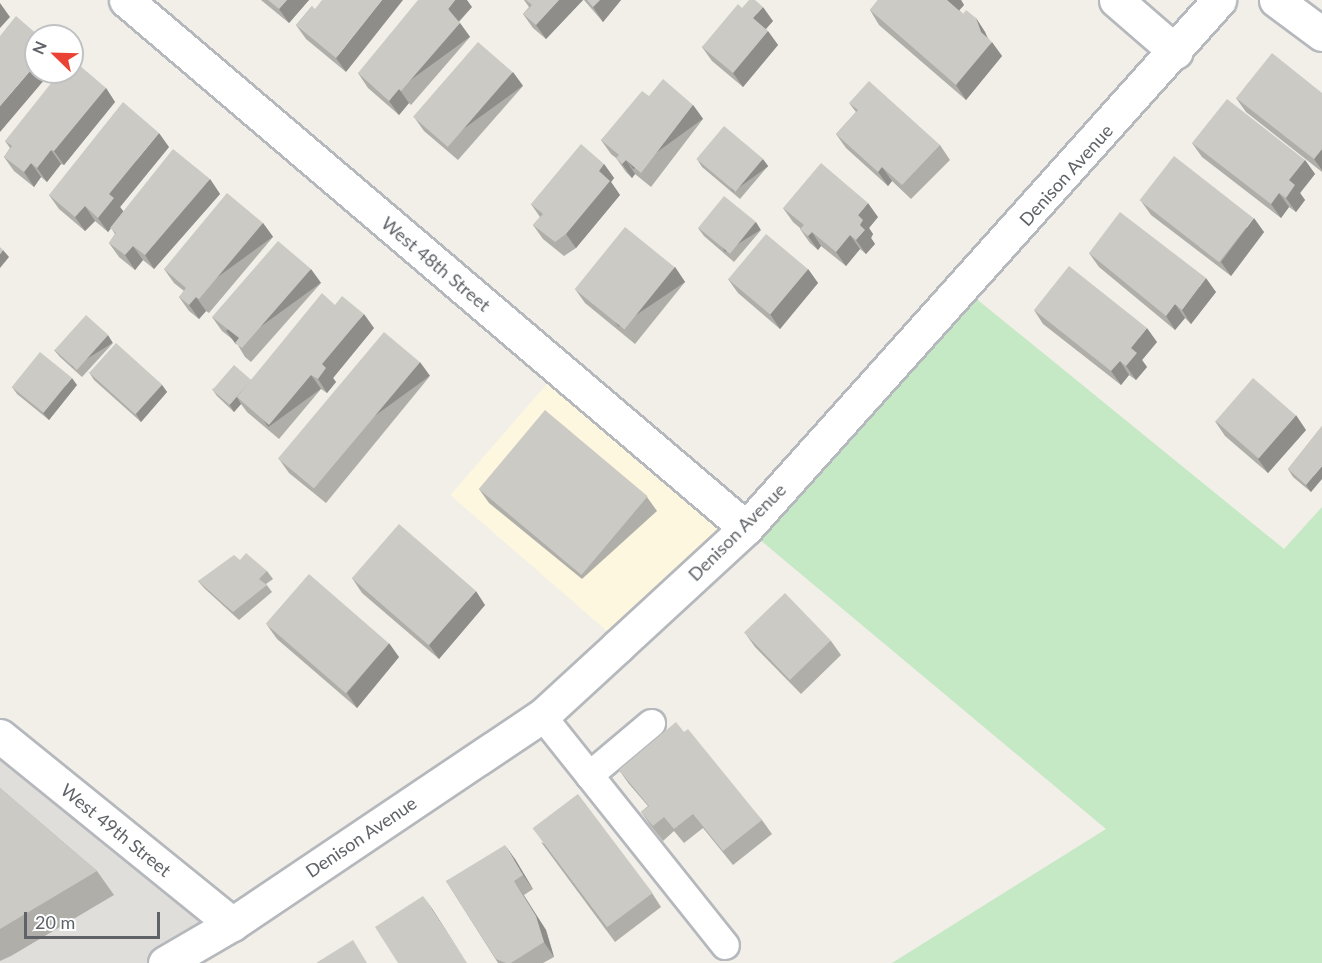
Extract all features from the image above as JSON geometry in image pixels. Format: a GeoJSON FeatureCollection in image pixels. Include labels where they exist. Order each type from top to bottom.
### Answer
{"type":"FeatureCollection","features":[{"type":"Feature","properties":{"kind":"main road","name":"West 48th Street"},"geometry":{"type":"LineString","coordinates":[[126,0],[746,528]]}},
{"type":"Feature","properties":{"kind":"main road"},"geometry":{"type":"LineString","coordinates":[[1116,0],[1176,52]]}},
{"type":"Feature","properties":{"kind":"main road","name":"Denison Avenue"},"geometry":{"type":"LineString","coordinates":[[165,963],[232,924],[542,716],[746,528],[1176,52],[1219,0]]}},
{"type":"Feature","properties":{"kind":"main road"},"geometry":{"type":"LineString","coordinates":[[1276,0],[1322,34]]}},
{"type":"Feature","properties":{"kind":"main road","name":"West 49th Street"},"geometry":{"type":"LineString","coordinates":[[0,736],[232,924]]}},
{"type":"Feature","properties":{"kind":"lane"},"geometry":{"type":"LineString","coordinates":[[542,716],[725,945]]}},
{"type":"Feature","properties":{"kind":"lane"},"geometry":{"type":"LineString","coordinates":[[589,775],[651,723]]}},
{"type":"Feature","properties":{"kind":"shaded area"},"geometry":{"type":"Polygon","coordinates":[[[560,369],[745,530],[635,656],[450,495],[560,369]]]}},
{"type":"Feature","properties":{"kind":"shaded area"},"geometry":{"type":"Polygon","coordinates":[[[0,736],[232,924],[165,963],[0,963],[0,736]]]}},
{"type":"Feature","properties":{"kind":"green space"},"geometry":{"type":"Polygon","coordinates":[[[963,288],[1284,549],[1322,507],[1322,963],[892,963],[1106,829],[746,528],[963,288]]]}},
{"type":"Feature","properties":{"kind":"building"},"geometry":{"type":"Polygon","coordinates":[[[268,0],[287,0],[279,9],[268,0]]]}},
{"type":"Feature","properties":{"kind":"building"},"geometry":{"type":"Polygon","coordinates":[[[322,0],[382,0],[336,58],[296,25],[312,6],[315,9],[322,0]]]}},
{"type":"Feature","properties":{"kind":"building"},"geometry":{"type":"Polygon","coordinates":[[[418,0],[455,0],[448,9],[460,23],[401,91],[399,89],[389,101],[358,73],[418,0]]]}},
{"type":"Feature","properties":{"kind":"building"},"geometry":{"type":"Polygon","coordinates":[[[526,0],[559,0],[536,25],[523,14],[532,5],[526,0]]]}},
{"type":"Feature","properties":{"kind":"building"},"geometry":{"type":"Polygon","coordinates":[[[587,0],[600,0],[593,7],[587,0]]]}},
{"type":"Feature","properties":{"kind":"building"},"geometry":{"type":"Polygon","coordinates":[[[749,0],[755,0],[763,7],[753,18],[768,31],[733,73],[702,47],[738,4],[742,8],[749,0]]]}},
{"type":"Feature","properties":{"kind":"building"},"geometry":{"type":"Polygon","coordinates":[[[878,0],[947,0],[963,14],[966,10],[976,18],[981,32],[992,42],[956,85],[870,10],[878,0]]]}},
{"type":"Feature","properties":{"kind":"building"},"geometry":{"type":"Polygon","coordinates":[[[16,16],[25,24],[24,78],[0,106],[0,36],[16,16]]]}},
{"type":"Feature","properties":{"kind":"building"},"geometry":{"type":"Polygon","coordinates":[[[478,42],[513,72],[448,147],[413,117],[478,42]]]}},
{"type":"Feature","properties":{"kind":"building"},"geometry":{"type":"Polygon","coordinates":[[[1272,53],[1322,93],[1322,149],[1314,159],[1236,98],[1272,53]]]}},
{"type":"Feature","properties":{"kind":"building"},"geometry":{"type":"Polygon","coordinates":[[[84,69],[106,88],[37,168],[31,163],[24,172],[4,157],[12,146],[5,141],[50,84],[84,84],[84,69]]]}},
{"type":"Feature","properties":{"kind":"building"},"geometry":{"type":"Polygon","coordinates":[[[663,79],[693,105],[641,173],[626,160],[622,164],[616,158],[619,155],[601,140],[642,91],[649,96],[663,79]]]}},
{"type":"Feature","properties":{"kind":"building"},"geometry":{"type":"Polygon","coordinates":[[[869,81],[940,145],[902,185],[882,167],[878,172],[836,134],[858,110],[849,103],[869,81]]]}},
{"type":"Feature","properties":{"kind":"building"},"geometry":{"type":"Polygon","coordinates":[[[1227,99],[1305,160],[1289,180],[1295,185],[1286,198],[1279,193],[1271,204],[1192,143],[1227,99]]]}},
{"type":"Feature","properties":{"kind":"building"},"geometry":{"type":"Polygon","coordinates":[[[123,102],[159,133],[109,194],[114,198],[98,218],[85,206],[75,217],[49,195],[123,102]]]}},
{"type":"Feature","properties":{"kind":"building"},"geometry":{"type":"Polygon","coordinates":[[[724,126],[763,159],[735,192],[696,159],[724,126]]]}},
{"type":"Feature","properties":{"kind":"building"},"geometry":{"type":"Polygon","coordinates":[[[581,144],[604,164],[599,171],[610,181],[566,234],[555,242],[533,225],[543,214],[531,204],[581,144]]]}},
{"type":"Feature","properties":{"kind":"building"},"geometry":{"type":"Polygon","coordinates":[[[173,149],[210,179],[145,255],[133,246],[125,255],[109,243],[116,233],[110,228],[173,149]]]}},
{"type":"Feature","properties":{"kind":"building"},"geometry":{"type":"Polygon","coordinates":[[[1174,156],[1254,218],[1219,262],[1140,200],[1174,156]]]}},
{"type":"Feature","properties":{"kind":"building"},"geometry":{"type":"Polygon","coordinates":[[[821,163],[868,203],[858,215],[863,220],[860,225],[865,230],[856,240],[850,235],[836,252],[812,232],[808,236],[800,229],[804,225],[783,208],[821,163]]]}},
{"type":"Feature","properties":{"kind":"building"},"geometry":{"type":"Polygon","coordinates":[[[227,193],[263,223],[199,299],[196,297],[189,305],[179,297],[186,288],[164,269],[227,193]]]}},
{"type":"Feature","properties":{"kind":"building"},"geometry":{"type":"Polygon","coordinates":[[[724,196],[756,222],[730,254],[698,228],[724,196]]]}},
{"type":"Feature","properties":{"kind":"building"},"geometry":{"type":"Polygon","coordinates":[[[1120,212],[1206,278],[1182,310],[1175,304],[1166,316],[1089,253],[1120,212]]]}},
{"type":"Feature","properties":{"kind":"building"},"geometry":{"type":"Polygon","coordinates":[[[625,227],[675,267],[624,329],[575,289],[625,227]]]}},
{"type":"Feature","properties":{"kind":"building"},"geometry":{"type":"Polygon","coordinates":[[[766,234],[808,269],[770,315],[728,279],[766,234]]]}},
{"type":"Feature","properties":{"kind":"building"},"geometry":{"type":"Polygon","coordinates":[[[278,241],[311,269],[242,348],[235,343],[239,338],[212,317],[278,241]]]}},
{"type":"Feature","properties":{"kind":"building"},"geometry":{"type":"Polygon","coordinates":[[[1069,266],[1147,328],[1131,348],[1137,353],[1126,366],[1120,361],[1111,371],[1034,310],[1069,266]]]}},
{"type":"Feature","properties":{"kind":"building"},"geometry":{"type":"Polygon","coordinates":[[[322,293],[335,305],[342,296],[364,314],[322,364],[326,368],[318,379],[311,375],[269,425],[237,397],[322,293]]]}},
{"type":"Feature","properties":{"kind":"building"},"geometry":{"type":"Polygon","coordinates":[[[86,315],[108,335],[77,370],[55,350],[86,315]]]}},
{"type":"Feature","properties":{"kind":"building"},"geometry":{"type":"Polygon","coordinates":[[[384,332],[420,362],[314,489],[278,458],[384,332]]]}},
{"type":"Feature","properties":{"kind":"building"},"geometry":{"type":"Polygon","coordinates":[[[116,343],[162,384],[135,414],[89,373],[116,343]]]}},
{"type":"Feature","properties":{"kind":"building"},"geometry":{"type":"Polygon","coordinates":[[[40,352],[72,378],[44,413],[12,387],[40,352]]]}},
{"type":"Feature","properties":{"kind":"building"},"geometry":{"type":"Polygon","coordinates":[[[234,365],[251,380],[230,405],[212,390],[234,365]]]}},
{"type":"Feature","properties":{"kind":"building"},"geometry":{"type":"Polygon","coordinates":[[[1253,378],[1296,415],[1259,458],[1216,421],[1253,378]]]}},
{"type":"Feature","properties":{"kind":"building"},"geometry":{"type":"Polygon","coordinates":[[[545,410],[648,496],[581,575],[479,489],[545,410]]]}},
{"type":"Feature","properties":{"kind":"building"},"geometry":{"type":"Polygon","coordinates":[[[1322,426],[1322,466],[1306,485],[1288,469],[1322,426]]]}},
{"type":"Feature","properties":{"kind":"building"},"geometry":{"type":"Polygon","coordinates":[[[399,524],[476,591],[429,645],[352,578],[399,524]]]}},
{"type":"Feature","properties":{"kind":"building"},"geometry":{"type":"Polygon","coordinates":[[[246,553],[267,571],[259,579],[267,585],[233,612],[198,581],[234,555],[240,560],[246,553]]]}},
{"type":"Feature","properties":{"kind":"building"},"geometry":{"type":"Polygon","coordinates":[[[309,574],[389,644],[346,693],[266,624],[309,574]]]}},
{"type":"Feature","properties":{"kind":"building"},"geometry":{"type":"Polygon","coordinates":[[[785,593],[831,640],[790,680],[744,633],[785,593]]]}},
{"type":"Feature","properties":{"kind":"building"},"geometry":{"type":"Polygon","coordinates":[[[676,722],[684,732],[688,729],[762,820],[723,851],[693,814],[674,829],[664,817],[653,826],[641,812],[649,806],[619,770],[676,722]]]}},
{"type":"Feature","properties":{"kind":"building"},"geometry":{"type":"Polygon","coordinates":[[[0,788],[97,871],[0,929],[0,788]]]}},
{"type":"Feature","properties":{"kind":"building"},"geometry":{"type":"Polygon","coordinates":[[[578,794],[653,893],[607,927],[532,828],[578,794]]]}},
{"type":"Feature","properties":{"kind":"building"},"geometry":{"type":"Polygon","coordinates":[[[505,845],[523,875],[514,881],[536,916],[544,942],[511,963],[496,959],[446,881],[505,845]]]}},
{"type":"Feature","properties":{"kind":"building"},"geometry":{"type":"Polygon","coordinates":[[[423,896],[467,963],[398,963],[375,927],[423,896]]]}},
{"type":"Feature","properties":{"kind":"building"},"geometry":{"type":"Polygon","coordinates":[[[353,940],[367,963],[316,963],[353,940]]]}}]}
